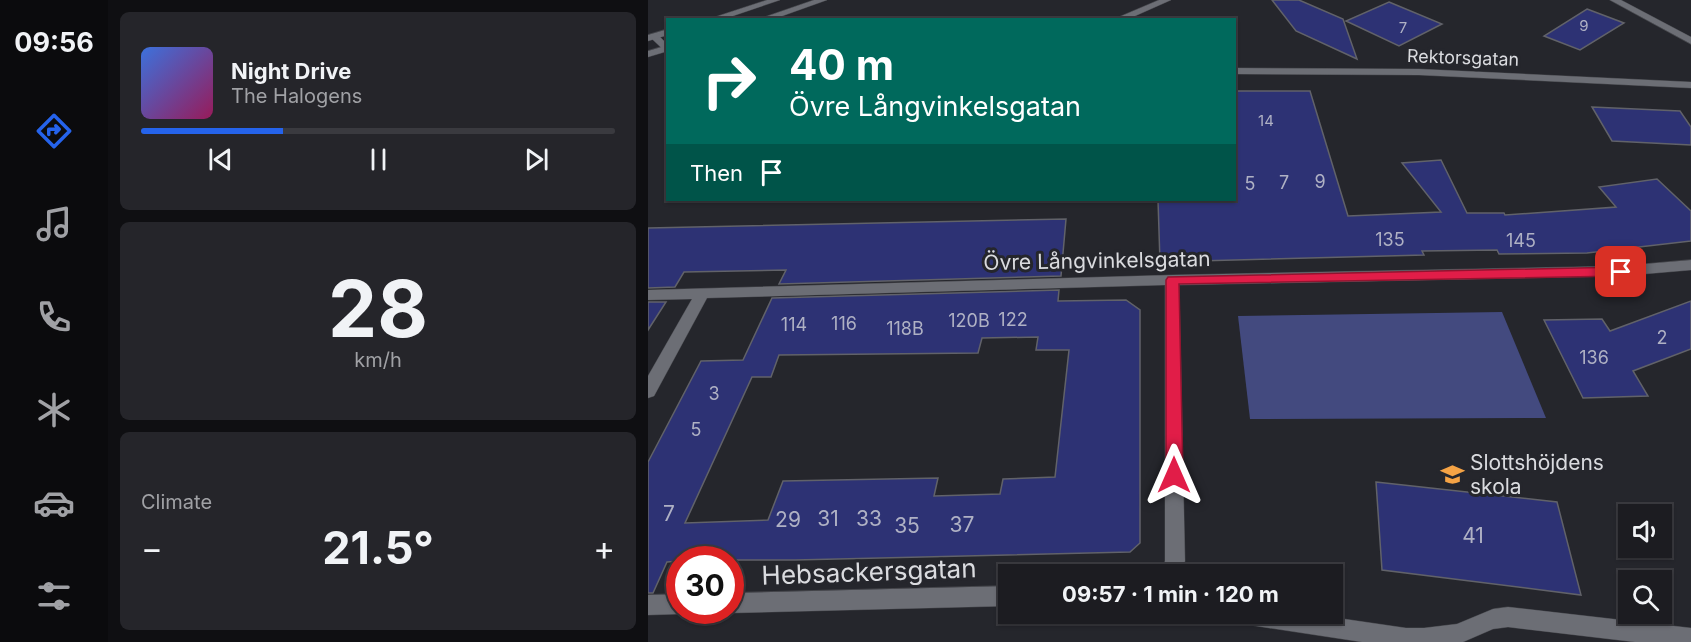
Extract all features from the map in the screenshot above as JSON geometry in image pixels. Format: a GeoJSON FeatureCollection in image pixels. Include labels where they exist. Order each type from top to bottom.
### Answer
{"type":"FeatureCollection","features":[{"type":"Feature","properties":{"kind":"street"},"geometry":{"type":"LineString","coordinates":[[717,18],[776,0]]}},
{"type":"Feature","properties":{"kind":"street"},"geometry":{"type":"LineString","coordinates":[[766,18],[820,0]]}},
{"type":"Feature","properties":{"kind":"street"},"geometry":{"type":"LineString","coordinates":[[1121,18],[1167,0]]}},
{"type":"Feature","properties":{"kind":"street"},"geometry":{"type":"LineString","coordinates":[[1614,0],[1691,41]]}},
{"type":"Feature","properties":{"kind":"street"},"geometry":{"type":"LineString","coordinates":[[651,37],[666,33]]}},
{"type":"Feature","properties":{"kind":"street"},"geometry":{"type":"LineString","coordinates":[[651,37],[666,49]]}},
{"type":"Feature","properties":{"kind":"street"},"geometry":{"type":"LineString","coordinates":[[648,54],[666,49]]}},
{"type":"Feature","properties":{"kind":"street","name":"Rektorsgatan"},"geometry":{"type":"LineString","coordinates":[[1236,70],[1419,72],[1691,85]]}},
{"type":"Feature","properties":{"kind":"street","name":"Övre Långvinkelsgatan"},"geometry":{"type":"LineString","coordinates":[[648,295],[1172,280],[1621,272],[1691,266]]}},
{"type":"Feature","properties":{"kind":"street"},"geometry":{"type":"LineString","coordinates":[[1172,280],[1174,564]]}},
{"type":"Feature","properties":{"kind":"street"},"geometry":{"type":"LineString","coordinates":[[648,391],[703,293]]}},
{"type":"Feature","properties":{"kind":"street","name":"Hebsackersgatan"},"geometry":{"type":"LineString","coordinates":[[744,603],[998,596]]}},
{"type":"Feature","properties":{"kind":"street"},"geometry":{"type":"LineString","coordinates":[[648,605],[666,604]]}},
{"type":"Feature","properties":{"kind":"street"},"geometry":{"type":"LineString","coordinates":[[1311,624],[1406,638],[1457,634],[1493,619],[1508,617],[1691,638]]}},
{"type":"Feature","properties":{"kind":"shaded area"},"geometry":{"type":"Polygon","coordinates":[[[1502,312],[1546,418],[1250,419],[1238,316],[1502,312]]]}},
{"type":"Feature","properties":{"kind":"building"},"geometry":{"type":"Polygon","coordinates":[[[1272,0],[1299,0],[1343,19],[1357,59],[1296,31],[1272,0]]]}},
{"type":"Feature","properties":{"kind":"building"},"geometry":{"type":"Polygon","coordinates":[[[1389,2],[1442,24],[1399,46],[1346,21],[1389,2]]]}},
{"type":"Feature","properties":{"kind":"building"},"geometry":{"type":"Polygon","coordinates":[[[1587,9],[1624,23],[1580,50],[1544,36],[1587,9]]]}},
{"type":"Feature","properties":{"kind":"building"},"geometry":{"type":"Polygon","coordinates":[[[1236,91],[1310,91],[1348,216],[1441,212],[1402,163],[1441,160],[1467,213],[1504,213],[1505,215],[1616,207],[1599,187],[1657,179],[1691,211],[1691,241],[1587,253],[1499,254],[1497,250],[1422,251],[1424,255],[1160,262],[1158,201],[1236,201],[1236,91]]]}},
{"type":"Feature","properties":{"kind":"building"},"geometry":{"type":"Polygon","coordinates":[[[1592,107],[1680,111],[1691,127],[1691,145],[1612,141],[1592,107]]]}},
{"type":"Feature","properties":{"kind":"building"},"geometry":{"type":"Polygon","coordinates":[[[1066,219],[1061,276],[779,284],[786,270],[684,272],[675,287],[648,288],[648,228],[1066,219]]]}},
{"type":"Feature","properties":{"kind":"building"},"geometry":{"type":"Polygon","coordinates":[[[1059,290],[1058,301],[1126,300],[1140,310],[1140,543],[1130,552],[795,560],[744,560],[744,546],[666,546],[666,564],[653,593],[648,593],[648,462],[701,361],[743,360],[772,298],[1059,290]],[[1038,337],[982,338],[978,353],[779,355],[771,377],[752,377],[685,523],[768,520],[783,481],[938,478],[934,496],[1000,494],[1003,479],[1055,477],[1069,350],[1036,350],[1038,337]]]}},
{"type":"Feature","properties":{"kind":"building"},"geometry":{"type":"Polygon","coordinates":[[[1691,301],[1691,349],[1633,371],[1648,396],[1583,398],[1544,320],[1602,319],[1610,331],[1691,301]]]}},
{"type":"Feature","properties":{"kind":"building"},"geometry":{"type":"Polygon","coordinates":[[[648,302],[666,302],[648,330],[648,302]]]}},
{"type":"Feature","properties":{"kind":"building"},"geometry":{"type":"Polygon","coordinates":[[[1376,482],[1557,502],[1581,595],[1382,570],[1376,482]]]}},
{"type":"Feature","properties":{"kind":"place","name":"Slottshöjdens skola"},"geometry":{"type":"Point","coordinates":[1452,475]}},
{"type":"Feature","properties":{"kind":"route"},"geometry":{"type":"LineString","coordinates":[[1174,475],[1172,280],[1621,272]]}}]}
